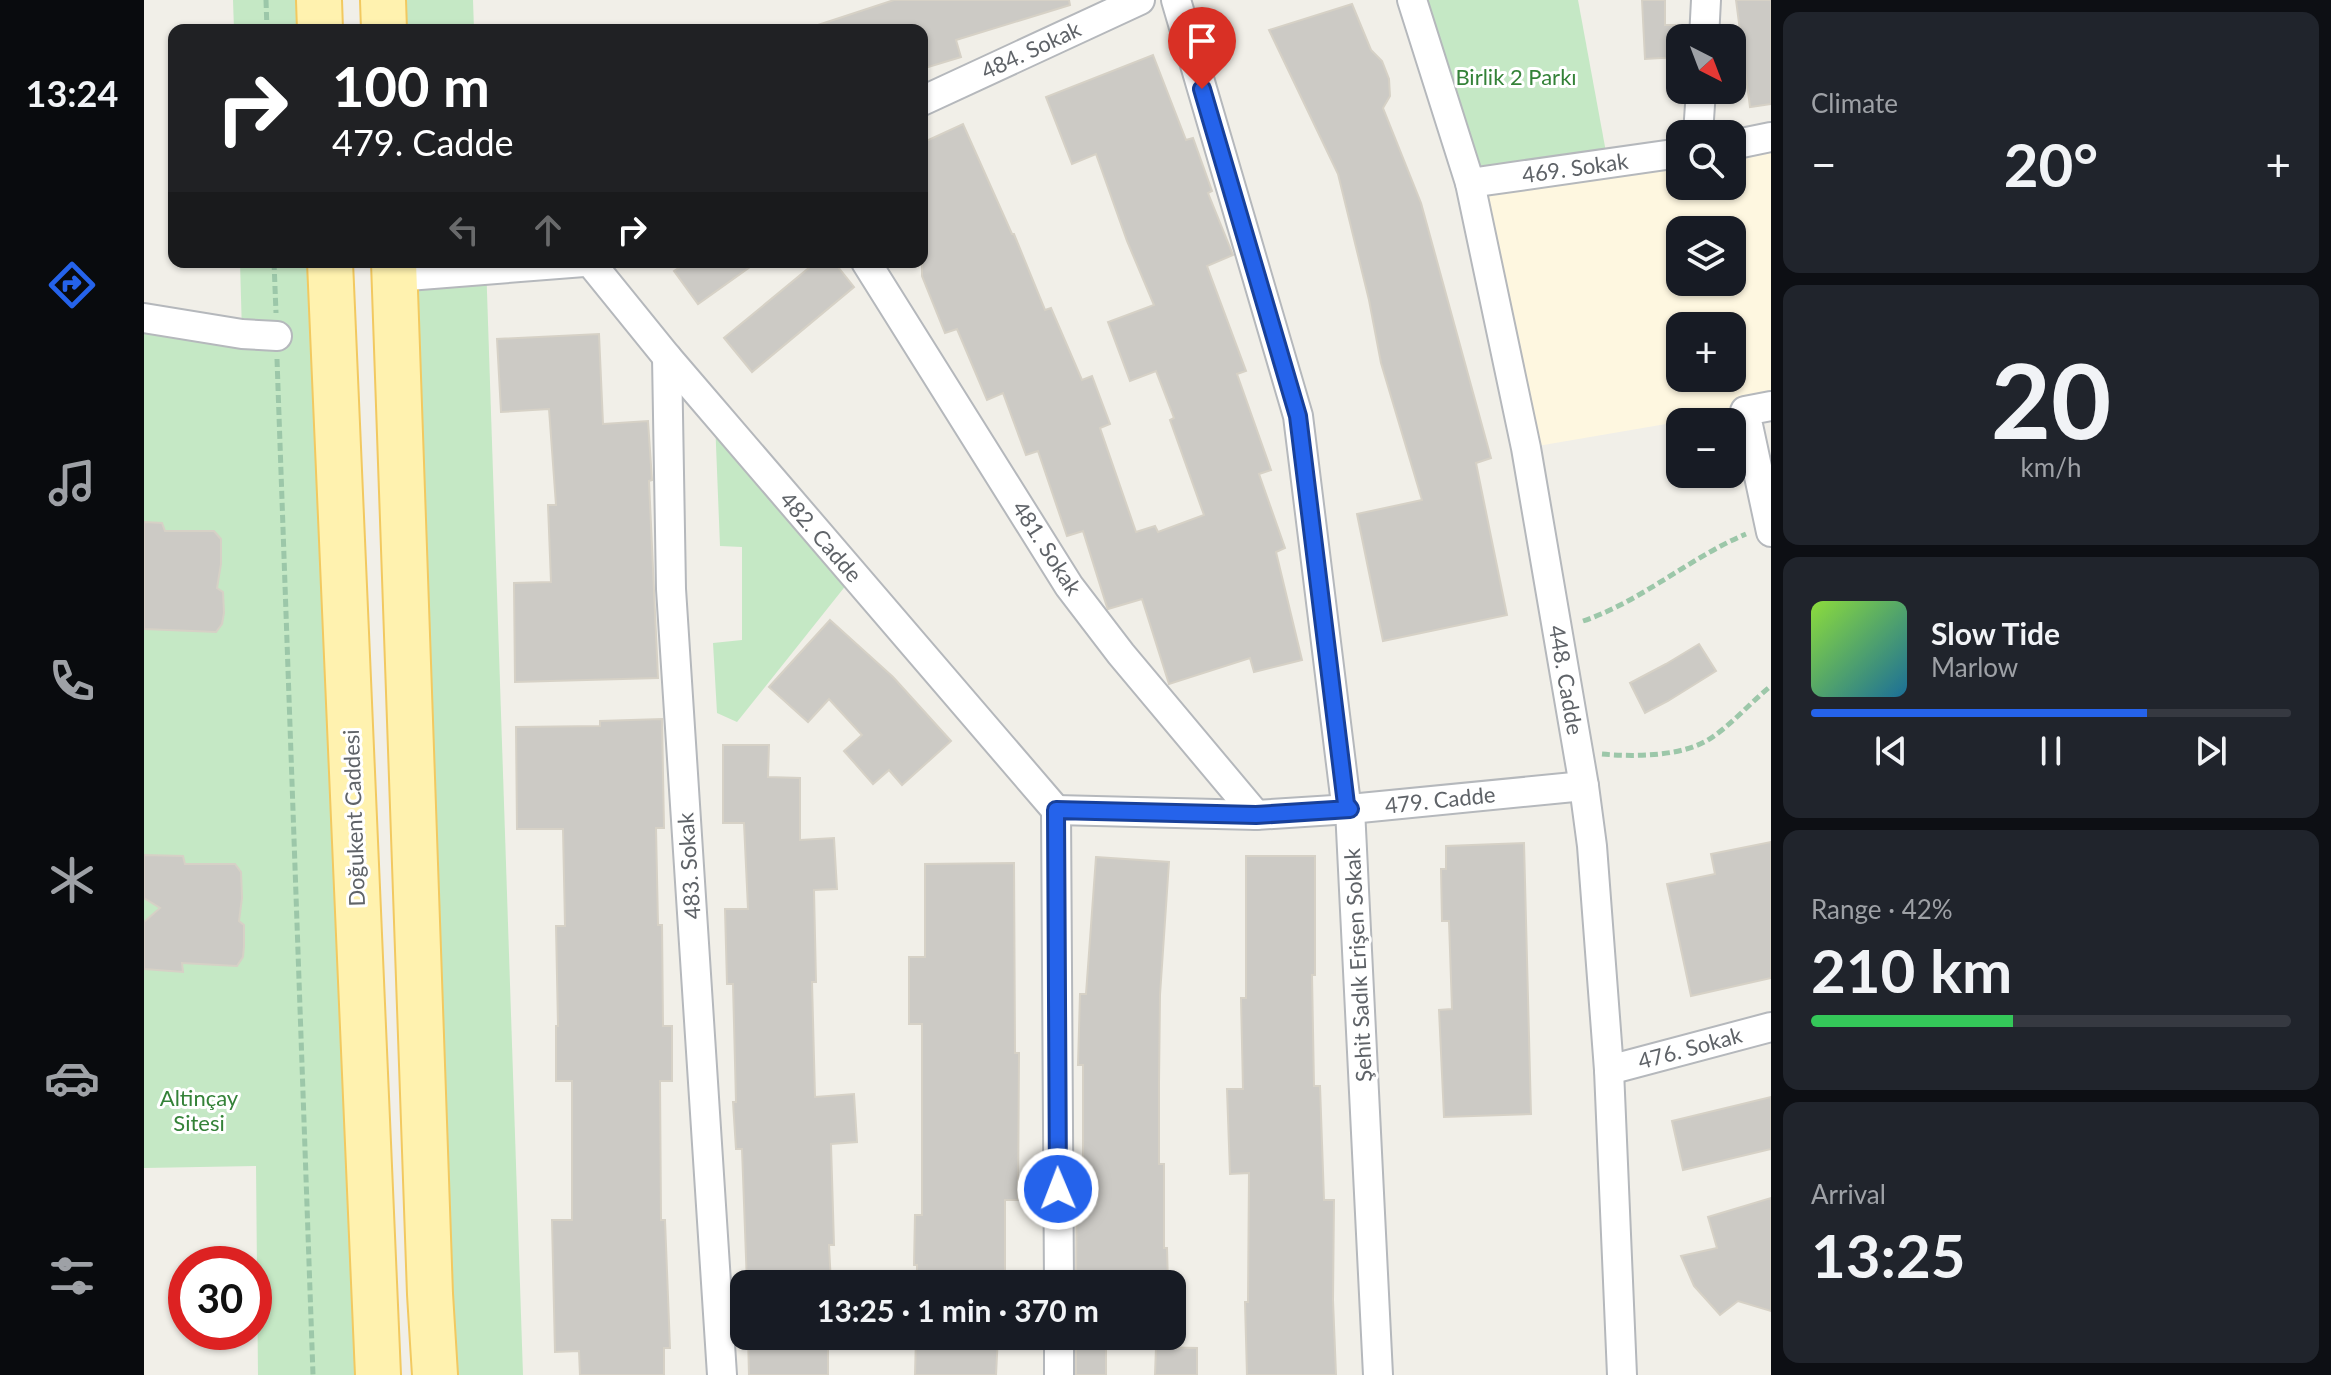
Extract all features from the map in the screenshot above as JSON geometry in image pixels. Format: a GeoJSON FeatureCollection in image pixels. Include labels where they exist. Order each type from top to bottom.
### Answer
{"type":"FeatureCollection","features":[{"type":"Feature","properties":{"kind":"main road"},"geometry":{"type":"LineString","coordinates":[[319,0],[320,24]]}},
{"type":"Feature","properties":{"kind":"main road"},"geometry":{"type":"LineString","coordinates":[[383,0],[384,24]]}},
{"type":"Feature","properties":{"kind":"main road","name":"Doğukent Caddesi"},"geometry":{"type":"LineString","coordinates":[[330,268],[378,1375]]}},
{"type":"Feature","properties":{"kind":"main road"},"geometry":{"type":"LineString","coordinates":[[394,270],[435,1375]]}},
{"type":"Feature","properties":{"kind":"street","name":"484. Sokak"},"geometry":{"type":"LineString","coordinates":[[928,98],[1140,0]]}},
{"type":"Feature","properties":{"kind":"street","name":"Şehit Sadık Erişen Sokak"},"geometry":{"type":"LineString","coordinates":[[1176,0],[1298,416],[1346,804],[1350,809],[1378,1375]]}},
{"type":"Feature","properties":{"kind":"street","name":"448. Cadde"},"geometry":{"type":"LineString","coordinates":[[1412,0],[1470,183],[1526,448],[1584,786],[1592,846],[1609,1070],[1622,1375]]}},
{"type":"Feature","properties":{"kind":"street"},"geometry":{"type":"LineString","coordinates":[[1705,24],[1706,0]]}},
{"type":"Feature","properties":{"kind":"street"},"geometry":{"type":"LineString","coordinates":[[1746,142],[1771,137]]}},
{"type":"Feature","properties":{"kind":"street","name":"469. Sokak"},"geometry":{"type":"LineString","coordinates":[[1470,183],[1666,155]]}},
{"type":"Feature","properties":{"kind":"street"},"geometry":{"type":"LineString","coordinates":[[394,270],[442,268]]}},
{"type":"Feature","properties":{"kind":"street","name":"482. Cadde"},"geometry":{"type":"LineString","coordinates":[[592,268],[1056,810]]}},
{"type":"Feature","properties":{"kind":"street","name":"481. Sokak"},"geometry":{"type":"LineString","coordinates":[[870,268],[1069,586],[1121,654],[1256,815]]}},
{"type":"Feature","properties":{"kind":"street"},"geometry":{"type":"LineString","coordinates":[[144,318],[242,334],[277,336]]}},
{"type":"Feature","properties":{"kind":"street","name":"483. Sokak"},"geometry":{"type":"LineString","coordinates":[[667,357],[671,589],[722,1375]]}},
{"type":"Feature","properties":{"kind":"street"},"geometry":{"type":"LineString","coordinates":[[1758,408],[1770,528]]}},
{"type":"Feature","properties":{"kind":"street","name":"479. Cadde"},"geometry":{"type":"LineString","coordinates":[[1056,810],[1256,815],[1584,786]]}},
{"type":"Feature","properties":{"kind":"street"},"geometry":{"type":"LineString","coordinates":[[1056,810],[1059,1270]]}},
{"type":"Feature","properties":{"kind":"street","name":"476. Sokak"},"geometry":{"type":"LineString","coordinates":[[1609,1070],[1771,1027]]}},
{"type":"Feature","properties":{"kind":"street"},"geometry":{"type":"LineString","coordinates":[[1059,1350],[1059,1375]]}},
{"type":"Feature","properties":{"kind":"path"},"geometry":{"type":"LineString","coordinates":[[266,0],[267,24]]}},
{"type":"Feature","properties":{"kind":"path"},"geometry":{"type":"LineString","coordinates":[[274,268],[313,1375]]}},
{"type":"Feature","properties":{"kind":"path"},"geometry":{"type":"LineString","coordinates":[[1557,630],[1623,604],[1729,541],[1770,528]]}},
{"type":"Feature","properties":{"kind":"path"},"geometry":{"type":"LineString","coordinates":[[1578,752],[1634,757],[1689,748],[1712,738],[1771,686]]}},
{"type":"Feature","properties":{"kind":"shaded area"},"geometry":{"type":"Polygon","coordinates":[[[1771,137],[1771,406],[1746,410],[1666,408],[1666,424],[1526,448],[1470,183],[1666,155],[1666,200],[1746,200],[1746,142],[1771,137]]]}},
{"type":"Feature","properties":{"kind":"green space"},"geometry":{"type":"Polygon","coordinates":[[[233,0],[319,0],[320,24],[234,24],[233,0]]]}},
{"type":"Feature","properties":{"kind":"green space"},"geometry":{"type":"Polygon","coordinates":[[[383,0],[473,0],[474,24],[384,24],[383,0]]]}},
{"type":"Feature","properties":{"kind":"green space","name":"Birlik 2 Parkı"},"geometry":{"type":"Polygon","coordinates":[[[1412,0],[1578,0],[1608,163],[1470,183],[1412,0]]]}},
{"type":"Feature","properties":{"kind":"green space","name":"Altinçay Sitesi"},"geometry":{"type":"Polygon","coordinates":[[[240,268],[330,268],[378,1375],[258,1375],[258,1350],[272,1350],[272,1246],[257,1246],[256,1166],[144,1168],[144,318],[242,333],[240,268]]]}},
{"type":"Feature","properties":{"kind":"green space"},"geometry":{"type":"Polygon","coordinates":[[[394,268],[486,268],[523,1375],[459,1375],[456,1369],[394,268]]]}},
{"type":"Feature","properties":{"kind":"green space"},"geometry":{"type":"Polygon","coordinates":[[[715,420],[847,584],[737,722],[717,713],[713,643],[742,640],[742,547],[720,546],[715,420]]]}},
{"type":"Feature","properties":{"kind":"building"},"geometry":{"type":"Polygon","coordinates":[[[894,0],[1069,0],[1070,5],[956,40],[961,57],[928,67],[928,24],[821,24],[894,0]]]}},
{"type":"Feature","properties":{"kind":"building"},"geometry":{"type":"Polygon","coordinates":[[[1642,0],[1665,0],[1666,58],[1645,59],[1642,0]]]}},
{"type":"Feature","properties":{"kind":"building"},"geometry":{"type":"Polygon","coordinates":[[[1736,0],[1771,0],[1771,104],[1750,107],[1746,76],[1746,24],[1739,24],[1736,0]]]}},
{"type":"Feature","properties":{"kind":"building"},"geometry":{"type":"Polygon","coordinates":[[[1352,4],[1371,50],[1382,61],[1389,79],[1390,96],[1383,108],[1421,203],[1491,458],[1476,463],[1507,615],[1383,641],[1357,514],[1422,500],[1381,363],[1338,174],[1269,30],[1352,4]]]}},
{"type":"Feature","properties":{"kind":"building"},"geometry":{"type":"Polygon","coordinates":[[[1153,55],[1186,140],[1193,138],[1212,191],[1208,193],[1233,255],[1207,266],[1246,371],[1237,374],[1271,470],[1259,474],[1285,548],[1276,552],[1302,660],[1254,672],[1250,658],[1169,684],[1142,599],[1108,609],[1083,531],[1067,536],[1038,451],[1026,455],[1003,393],[987,400],[957,329],[945,333],[922,276],[922,268],[928,268],[928,140],[963,124],[1045,310],[1051,308],[1082,380],[1092,376],[1110,424],[1100,428],[1136,532],[1155,526],[1158,532],[1204,515],[1156,371],[1130,381],[1108,322],[1154,305],[1096,154],[1072,164],[1046,97],[1153,55]]]}},
{"type":"Feature","properties":{"kind":"building"},"geometry":{"type":"Polygon","coordinates":[[[679,268],[749,268],[698,304],[674,271],[679,268]]]}},
{"type":"Feature","properties":{"kind":"building"},"geometry":{"type":"Polygon","coordinates":[[[809,268],[839,268],[854,287],[752,372],[724,338],[809,268]]]}},
{"type":"Feature","properties":{"kind":"building"},"geometry":{"type":"Polygon","coordinates":[[[599,334],[603,424],[648,421],[658,678],[515,682],[514,583],[551,582],[548,505],[556,505],[549,409],[501,412],[497,339],[599,334]]]}},
{"type":"Feature","properties":{"kind":"building"},"geometry":{"type":"Polygon","coordinates":[[[144,522],[162,523],[165,531],[214,531],[221,539],[217,588],[223,592],[224,613],[222,624],[216,632],[144,629],[144,522]]]}},
{"type":"Feature","properties":{"kind":"building"},"geometry":{"type":"Polygon","coordinates":[[[830,620],[893,677],[951,741],[902,785],[889,770],[873,784],[844,751],[862,735],[829,699],[808,722],[769,687],[830,620]]]}},
{"type":"Feature","properties":{"kind":"building"},"geometry":{"type":"Polygon","coordinates":[[[1699,644],[1716,671],[1645,713],[1630,683],[1699,644]]]}},
{"type":"Feature","properties":{"kind":"building"},"geometry":{"type":"Polygon","coordinates":[[[662,719],[664,828],[656,828],[658,925],[662,925],[663,1026],[672,1026],[672,1081],[660,1081],[661,1220],[665,1220],[670,1348],[664,1348],[664,1375],[580,1375],[579,1351],[555,1352],[552,1220],[572,1220],[572,1081],[556,1081],[556,926],[565,926],[563,829],[517,829],[516,727],[600,726],[600,721],[662,719]]]}},
{"type":"Feature","properties":{"kind":"building"},"geometry":{"type":"Polygon","coordinates":[[[723,745],[769,745],[768,777],[800,778],[800,840],[834,838],[837,889],[814,890],[816,982],[812,982],[815,1097],[854,1094],[857,1142],[831,1144],[834,1245],[829,1245],[830,1270],[746,1270],[742,1149],[736,1149],[733,1102],[736,1102],[733,984],[727,984],[725,909],[748,909],[744,823],[723,823],[723,745]]]}},
{"type":"Feature","properties":{"kind":"building"},"geometry":{"type":"Polygon","coordinates":[[[1771,842],[1771,978],[1691,996],[1667,884],[1715,874],[1711,854],[1771,842]]]}},
{"type":"Feature","properties":{"kind":"building"},"geometry":{"type":"Polygon","coordinates":[[[1524,843],[1531,1114],[1444,1117],[1439,1010],[1452,1009],[1449,921],[1442,921],[1441,869],[1446,869],[1446,846],[1524,843]]]}},
{"type":"Feature","properties":{"kind":"building"},"geometry":{"type":"Polygon","coordinates":[[[144,855],[183,856],[185,864],[235,864],[241,872],[239,921],[244,925],[243,957],[237,966],[182,963],[183,972],[144,969],[144,922],[160,908],[144,898],[144,855]]]}},
{"type":"Feature","properties":{"kind":"building"},"geometry":{"type":"Polygon","coordinates":[[[1246,856],[1315,856],[1315,975],[1312,975],[1314,1086],[1320,1086],[1324,1200],[1334,1200],[1336,1375],[1247,1375],[1245,1302],[1248,1302],[1249,1173],[1230,1174],[1227,1089],[1243,1089],[1241,998],[1246,998],[1246,856]]]}},
{"type":"Feature","properties":{"kind":"building"},"geometry":{"type":"Polygon","coordinates":[[[1096,857],[1169,862],[1160,995],[1159,1083],[1159,1164],[1164,1164],[1164,1248],[1167,1248],[1168,1270],[1076,1270],[1077,1165],[1083,1165],[1083,1065],[1078,1065],[1080,994],[1086,994],[1096,857]]]}},
{"type":"Feature","properties":{"kind":"building"},"geometry":{"type":"Polygon","coordinates":[[[1014,863],[1015,1053],[1019,1053],[1018,1200],[1005,1200],[1005,1270],[917,1270],[917,1265],[914,1265],[915,1215],[922,1215],[922,1024],[909,1024],[909,957],[925,957],[925,864],[1014,863]]]}},
{"type":"Feature","properties":{"kind":"building"},"geometry":{"type":"Polygon","coordinates":[[[1771,1097],[1771,1149],[1683,1170],[1672,1121],[1771,1097]]]}},
{"type":"Feature","properties":{"kind":"building"},"geometry":{"type":"Polygon","coordinates":[[[1771,1198],[1771,1311],[1738,1301],[1720,1315],[1694,1286],[1681,1256],[1717,1248],[1708,1217],[1771,1198]]]}},
{"type":"Feature","properties":{"kind":"building"},"geometry":{"type":"Polygon","coordinates":[[[1197,1348],[1197,1375],[1155,1375],[1156,1350],[1197,1348]]]}},
{"type":"Feature","properties":{"kind":"building"},"geometry":{"type":"Polygon","coordinates":[[[748,1350],[828,1350],[828,1375],[749,1375],[748,1350]]]}},
{"type":"Feature","properties":{"kind":"building"},"geometry":{"type":"Polygon","coordinates":[[[916,1350],[997,1350],[996,1375],[915,1375],[916,1350]]]}},
{"type":"Feature","properties":{"kind":"building"},"geometry":{"type":"Polygon","coordinates":[[[1076,1350],[1106,1350],[1106,1375],[1076,1375],[1076,1350]]]}},
{"type":"Feature","properties":{"kind":"route"},"geometry":{"type":"LineString","coordinates":[[1058,1189],[1056,810],[1256,815],[1350,809],[1346,804],[1298,416],[1202,89]]}}]}
